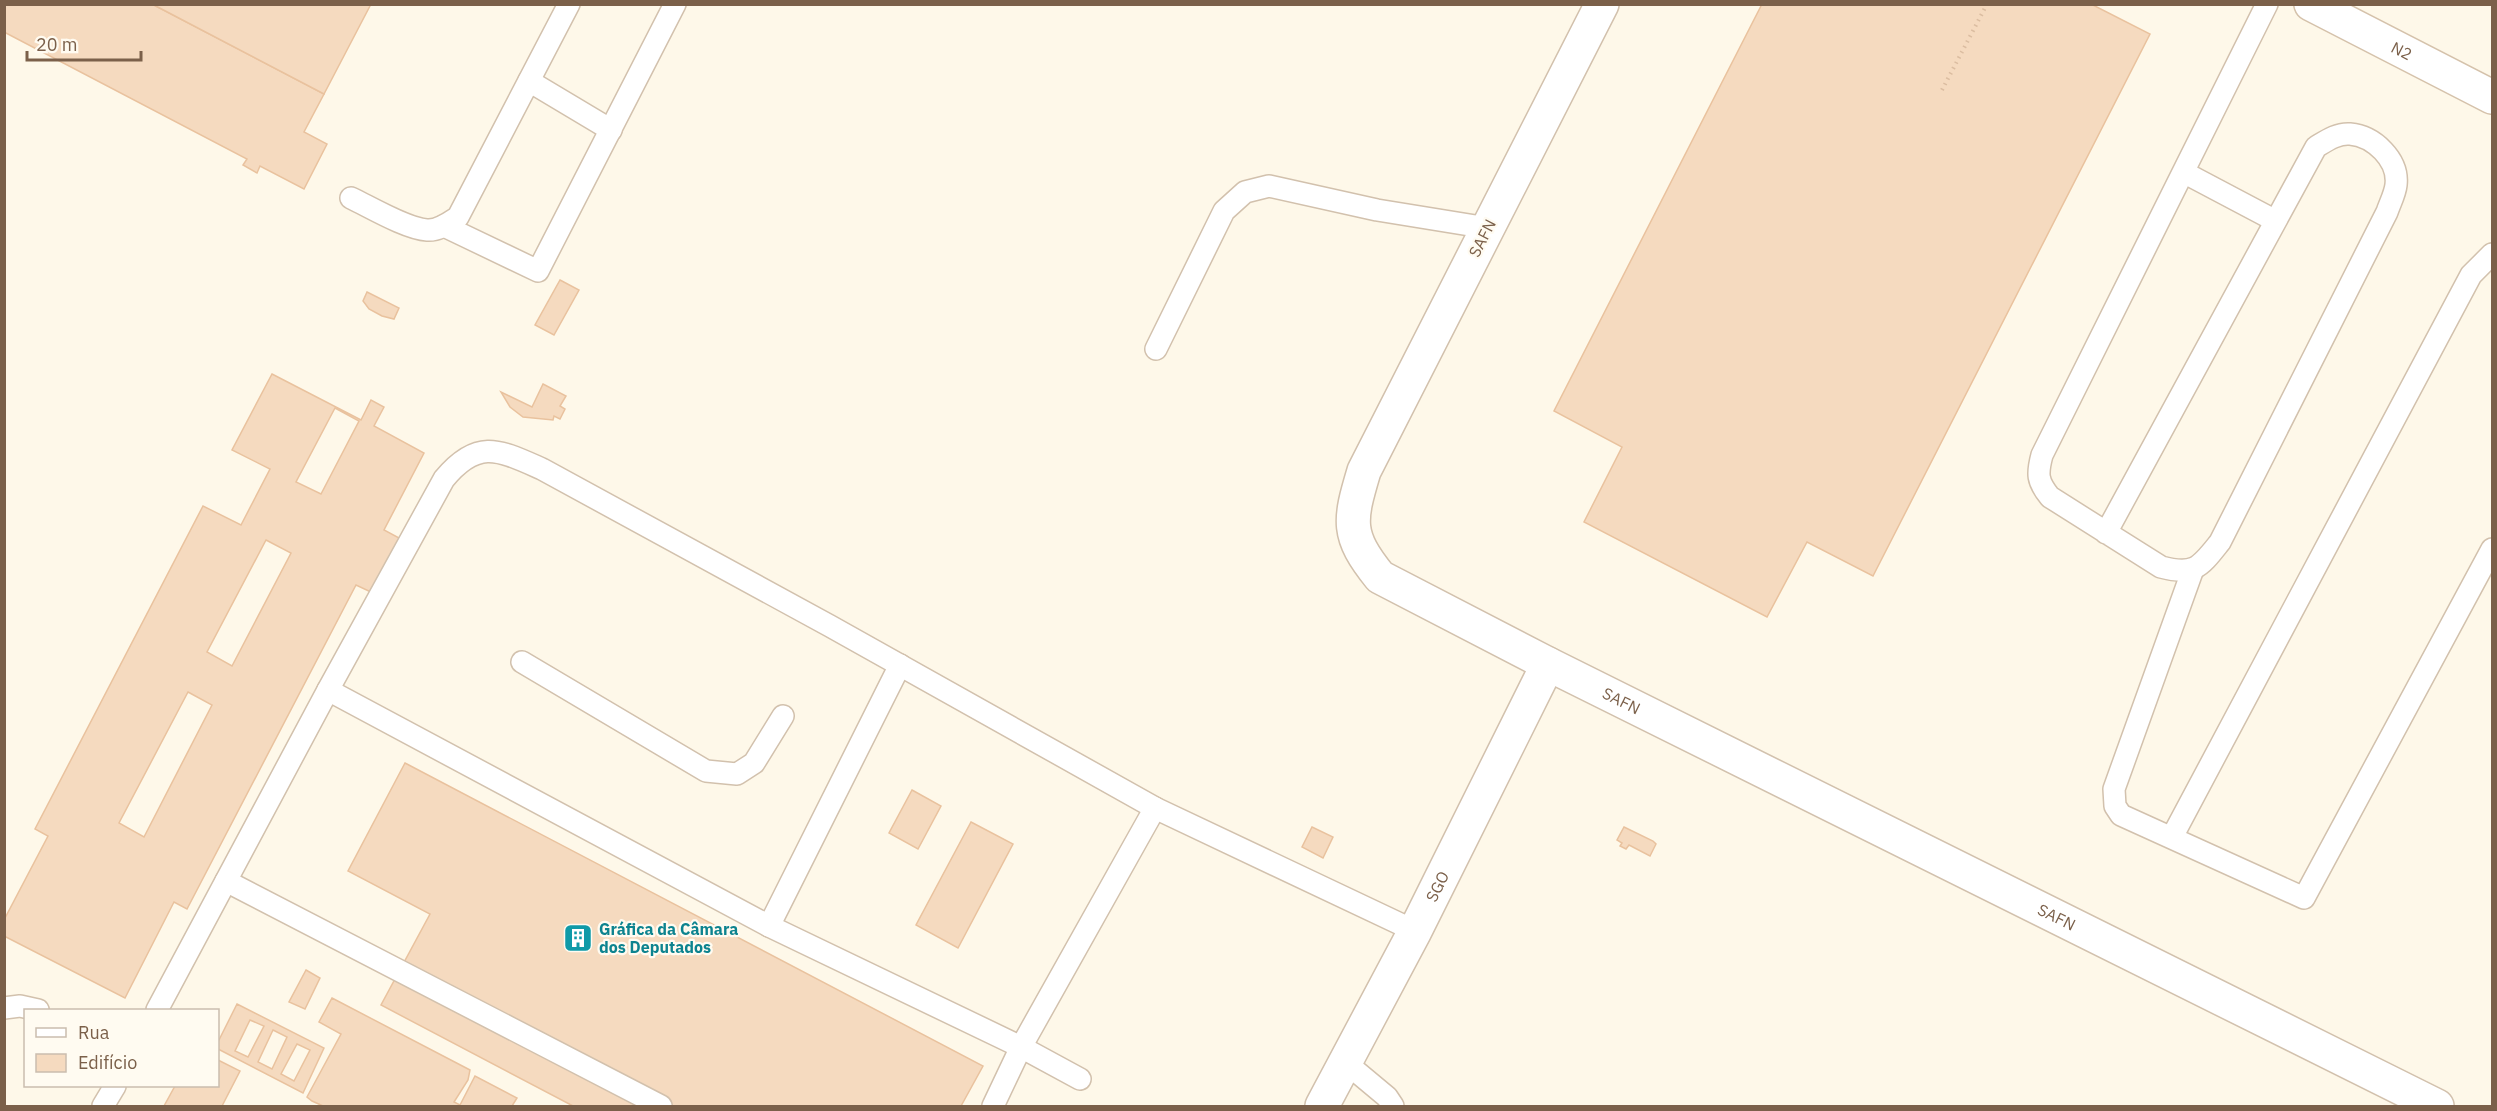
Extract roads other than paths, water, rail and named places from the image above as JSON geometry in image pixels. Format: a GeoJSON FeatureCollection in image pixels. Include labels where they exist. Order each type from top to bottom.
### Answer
{"type":"FeatureCollection","features":[{"type":"Feature","properties":{"kind":"street","name":"SAFN"},"geometry":{"type":"LineString","coordinates":[[1602,4],[1364,471],[1352,508],[1355,536],[1362,555],[1380,577],[1548,664],[2437,1107]]}},
{"type":"Feature","properties":{"kind":"street","name":"N2"},"geometry":{"type":"LineString","coordinates":[[2311,4],[2493,97]]}},
{"type":"Feature","properties":{"kind":"street","name":"SGO"},"geometry":{"type":"LineString","coordinates":[[1322,1107],[1415,931],[1548,664]]}},
{"type":"Feature","properties":{"kind":"lane"},"geometry":{"type":"LineString","coordinates":[[351,198],[398,220],[427,230],[444,226],[458,217],[569,4]]}},
{"type":"Feature","properties":{"kind":"lane"},"geometry":{"type":"LineString","coordinates":[[444,226],[538,271],[675,4]]}},
{"type":"Feature","properties":{"kind":"lane"},"geometry":{"type":"LineString","coordinates":[[2106,532],[2274,220],[2316,147],[2333,137],[2350,134],[2370,140],[2388,156],[2395,173],[2396,186],[2387,212],[2220,542],[2204,561],[2193,569],[2180,572],[2161,567],[2050,497],[2038,483],[2037,472],[2042,455],[2185,173],[2267,4]]}},
{"type":"Feature","properties":{"kind":"lane"},"geometry":{"type":"LineString","coordinates":[[529,81],[611,130]]}},
{"type":"Feature","properties":{"kind":"lane"},"geometry":{"type":"LineString","coordinates":[[2185,173],[2274,220]]}},
{"type":"Feature","properties":{"kind":"lane"},"geometry":{"type":"LineString","coordinates":[[1155,349],[1224,211],[1245,192],[1269,186],[1377,210],[1488,228]]}},
{"type":"Feature","properties":{"kind":"lane"},"geometry":{"type":"LineString","coordinates":[[2172,837],[2471,275],[2493,254]]}},
{"type":"Feature","properties":{"kind":"lane"},"geometry":{"type":"LineString","coordinates":[[158,1009],[328,690],[444,479],[458,462],[483,450],[495,450],[542,469],[1155,808],[1415,931]]}},
{"type":"Feature","properties":{"kind":"lane"},"geometry":{"type":"LineString","coordinates":[[2193,569],[2114,789],[2115,806],[2121,815],[2304,898],[2493,549]]}},
{"type":"Feature","properties":{"kind":"lane"},"geometry":{"type":"LineString","coordinates":[[522,662],[706,771],[737,774],[754,763],[783,716]]}},
{"type":"Feature","properties":{"kind":"lane"},"geometry":{"type":"LineString","coordinates":[[769,926],[900,665]]}},
{"type":"Feature","properties":{"kind":"lane"},"geometry":{"type":"LineString","coordinates":[[328,690],[769,926],[1021,1047],[1080,1079]]}},
{"type":"Feature","properties":{"kind":"lane"},"geometry":{"type":"LineString","coordinates":[[993,1107],[1021,1047],[1155,808]]}},
{"type":"Feature","properties":{"kind":"lane"},"geometry":{"type":"LineString","coordinates":[[226,881],[661,1107]]}},
{"type":"Feature","properties":{"kind":"lane"},"geometry":{"type":"LineString","coordinates":[[4,1008],[20,1006],[31,1009]]}},
{"type":"Feature","properties":{"kind":"lane"},"geometry":{"type":"LineString","coordinates":[[1345,1062],[1387,1097],[1393,1107]]}},
{"type":"Feature","properties":{"kind":"lane"},"geometry":{"type":"LineString","coordinates":[[103,1107],[114,1087]]}},
{"type":"Feature","properties":{"kind":"place","name":"Gráfica da Câmara dos Deputados"},"geometry":{"type":"Point","coordinates":[578,938]}}]}
